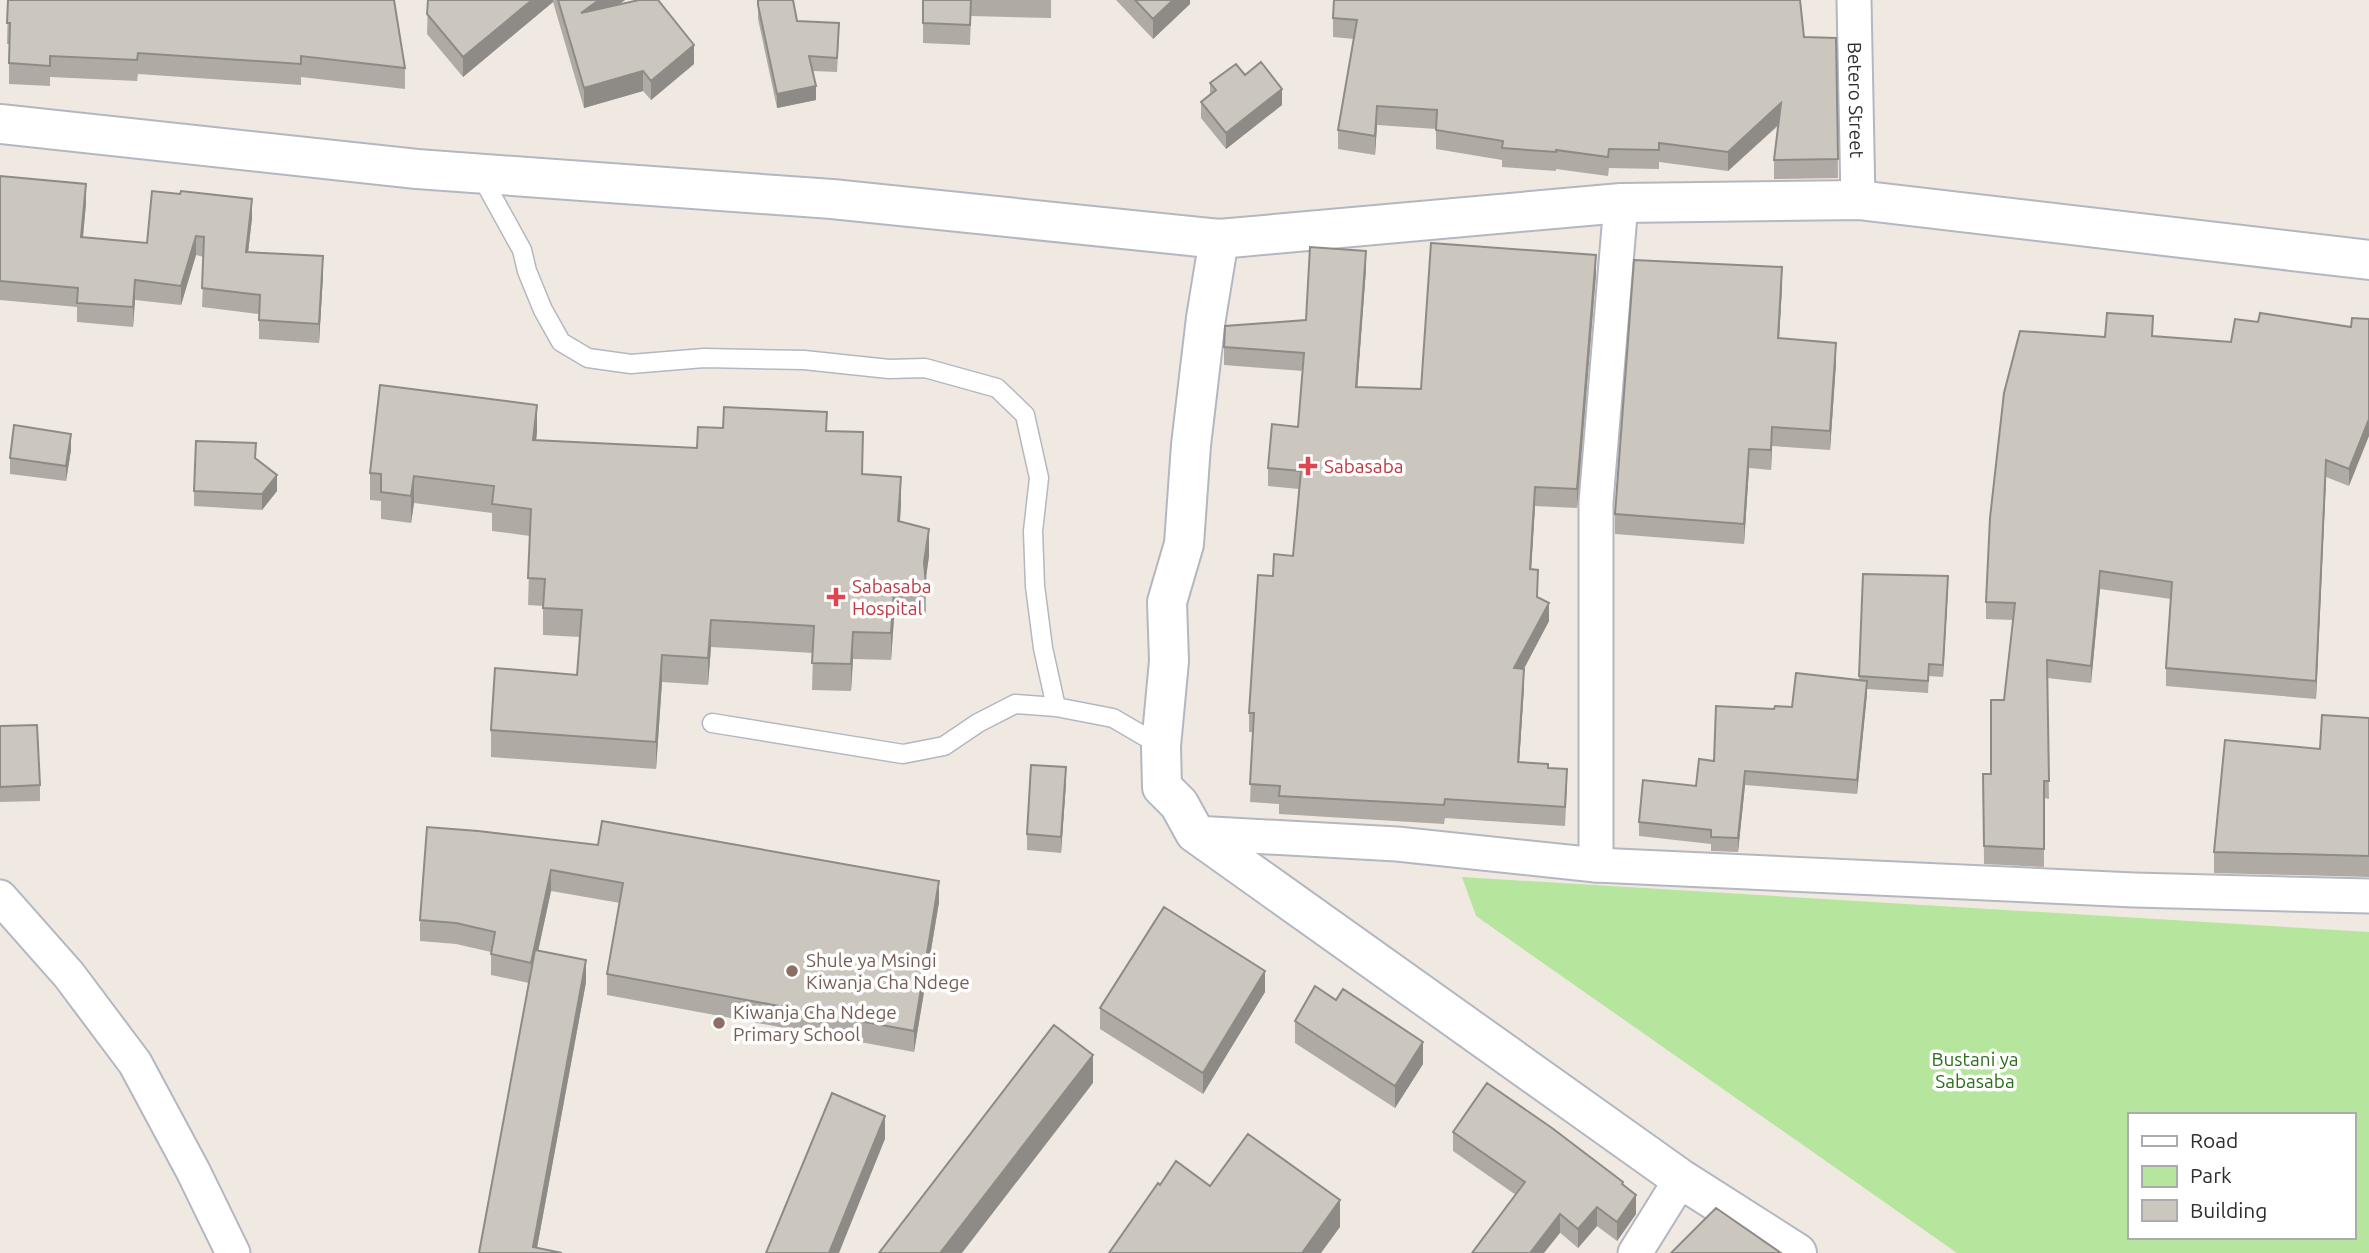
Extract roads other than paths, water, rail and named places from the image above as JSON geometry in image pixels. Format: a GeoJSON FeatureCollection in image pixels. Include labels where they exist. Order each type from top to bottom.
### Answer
{"type":"FeatureCollection","features":[{"type":"Feature","properties":{"kind":"street","name":"Betero Street"},"geometry":{"type":"LineString","coordinates":[[1854,0],[1858,200]]}},
{"type":"Feature","properties":{"kind":"street"},"geometry":{"type":"LineString","coordinates":[[0,124],[480,174],[832,199],[1219,239],[1622,203],[1858,200],[2369,260]]}},
{"type":"Feature","properties":{"kind":"street"},"geometry":{"type":"LineString","coordinates":[[1596,865],[1596,502],[1622,203]]}},
{"type":"Feature","properties":{"kind":"street"},"geometry":{"type":"LineString","coordinates":[[1219,239],[1206,318],[1191,445],[1184,544],[1167,602],[1169,661],[1161,746],[1163,787],[1179,804],[1195,833],[1681,1178],[1797,1253]]}},
{"type":"Feature","properties":{"kind":"street"},"geometry":{"type":"LineString","coordinates":[[1195,833],[1396,844],[1596,865],[2134,890],[2369,896]]}},
{"type":"Feature","properties":{"kind":"street"},"geometry":{"type":"LineString","coordinates":[[0,897],[69,975],[135,1063],[233,1253]]}},
{"type":"Feature","properties":{"kind":"street"},"geometry":{"type":"LineString","coordinates":[[1635,1253],[1681,1178]]}},
{"type":"Feature","properties":{"kind":"lane"},"geometry":{"type":"LineString","coordinates":[[480,174],[522,250],[527,271],[543,310],[561,342],[588,358],[631,364],[705,358],[804,360],[889,369],[925,368],[997,388],[1025,415],[1038,478],[1033,531],[1035,586],[1043,648],[1056,707]]}},
{"type":"Feature","properties":{"kind":"lane"},"geometry":{"type":"LineString","coordinates":[[712,723],[903,754],[944,746],[978,723],[1015,704],[1056,707],[1114,718],[1161,746]]}},
{"type":"Feature","properties":{"kind":"place","name":"Sabasaba"},"geometry":{"type":"Point","coordinates":[1308,466]}},
{"type":"Feature","properties":{"kind":"place","name":"Sabasaba Hospital"},"geometry":{"type":"Point","coordinates":[836,597]}},
{"type":"Feature","properties":{"kind":"place","name":"Shule ya Msingi Kiwanja Cha Ndege"},"geometry":{"type":"Point","coordinates":[792,971]}},
{"type":"Feature","properties":{"kind":"place","name":"Kiwanja Cha Ndege Primary School"},"geometry":{"type":"Point","coordinates":[719,1023]}},
{"type":"Feature","properties":{"kind":"park label","name":"Bustani ya Sabasaba"},"geometry":{"type":"Point","coordinates":[1975,1070]}}]}
